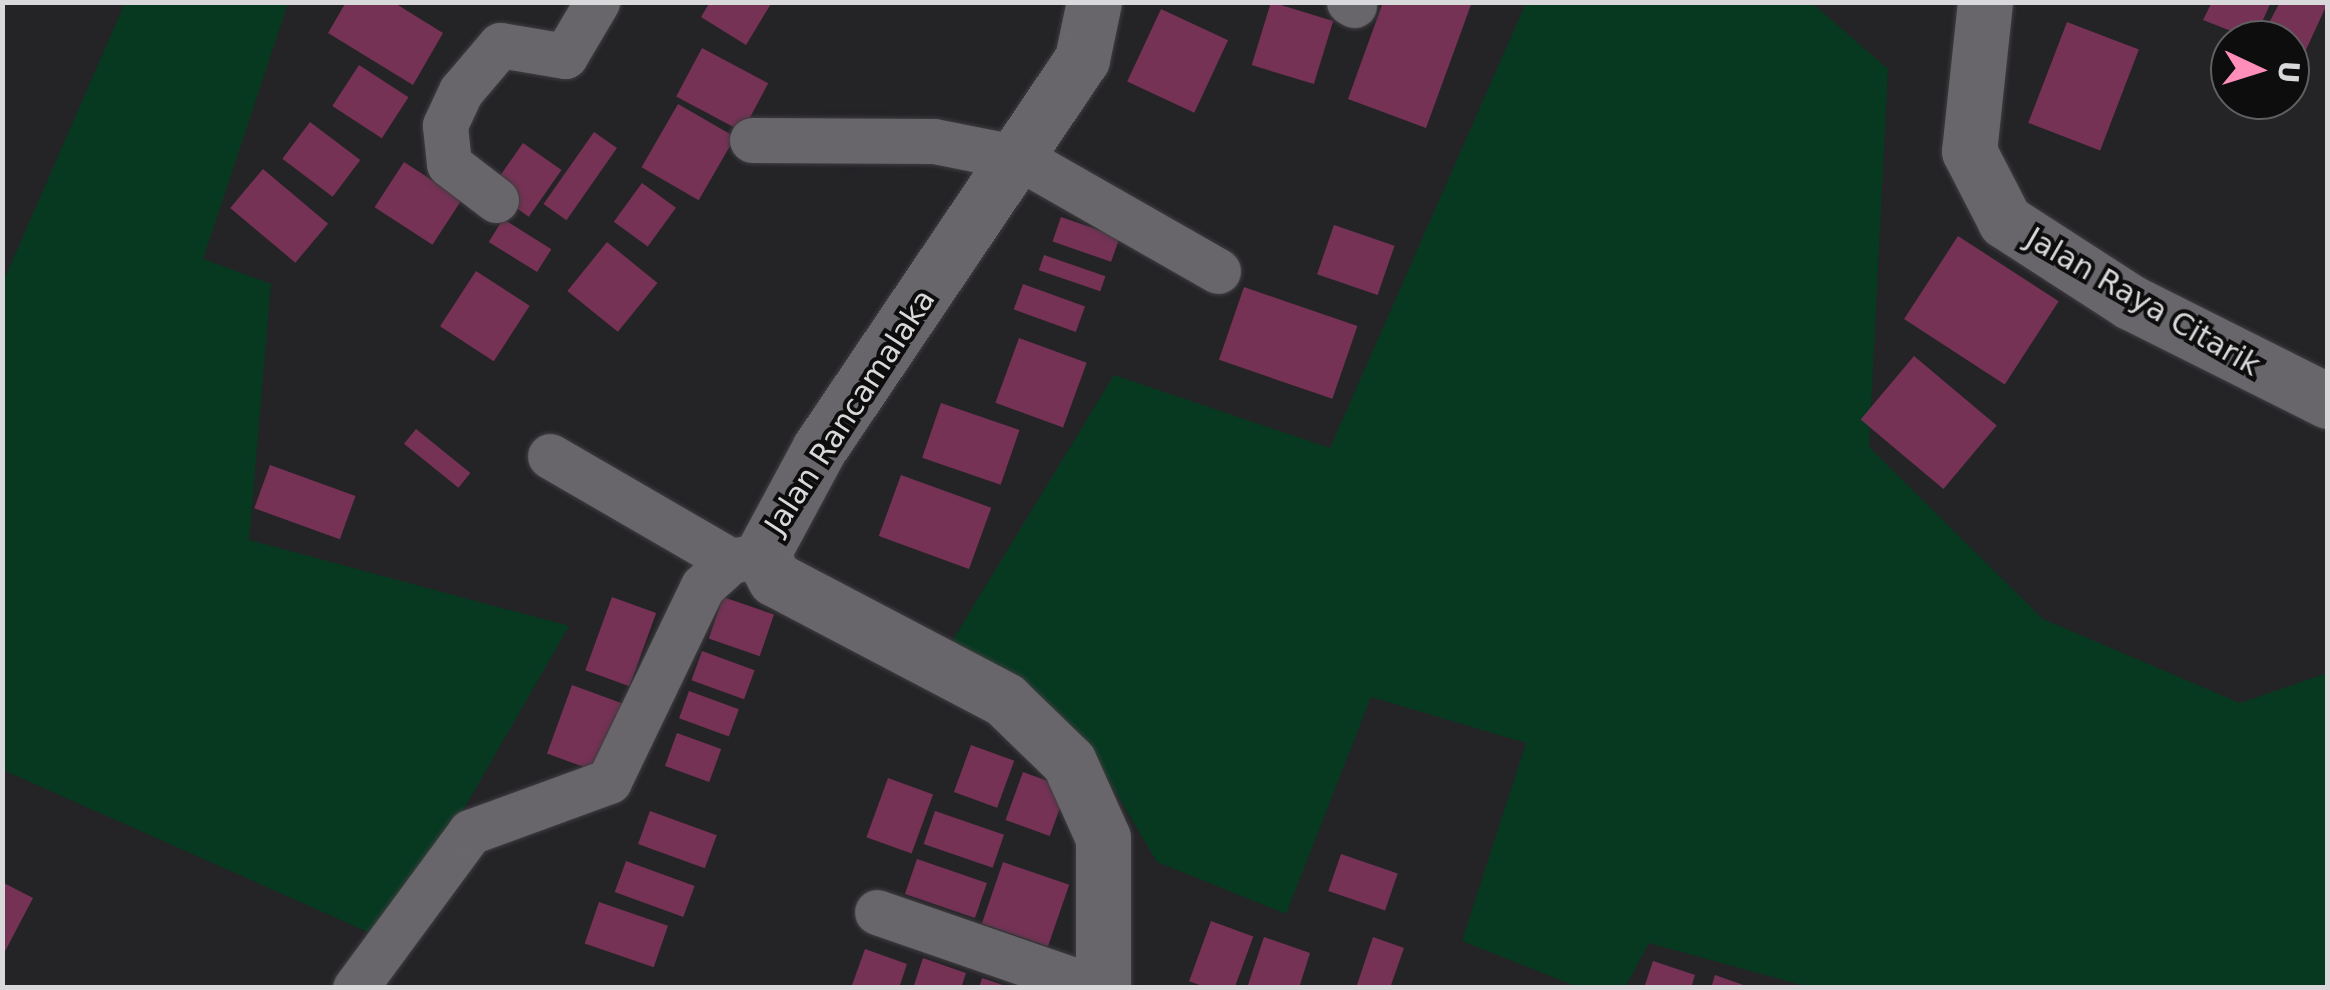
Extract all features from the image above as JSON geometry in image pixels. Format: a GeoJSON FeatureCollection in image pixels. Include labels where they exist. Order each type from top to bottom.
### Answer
{"type":"FeatureCollection","features":[{"type":"Feature","properties":{"kind":"street"},"geometry":{"type":"LineString","coordinates":[[496,200],[449,164],[445,125],[461,91],[500,45],[565,56],[597,2]]}},
{"type":"Feature","properties":{"kind":"street","name":"Jalan Rancamalaka"},"geometry":{"type":"LineString","coordinates":[[1094,2],[1082,58],[1020,158],[746,558],[775,579],[1005,700],[1069,762],[1103,838],[1100,988]]}},
{"type":"Feature","properties":{"kind":"street","name":"Jalan Raya Citarik"},"geometry":{"type":"LineString","coordinates":[[1985,2],[1969,151],[2005,221],[2130,302],[2328,401]]}},
{"type":"Feature","properties":{"kind":"street"},"geometry":{"type":"LineString","coordinates":[[752,140],[934,142],[1020,158],[1218,270]]}},
{"type":"Feature","properties":{"kind":"street"},"geometry":{"type":"LineString","coordinates":[[355,988],[470,832],[609,780],[703,586],[746,558],[550,456]]}},
{"type":"Feature","properties":{"kind":"street"},"geometry":{"type":"LineString","coordinates":[[877,912],[1100,988]]}},
{"type":"Feature","properties":{"kind":"green space"},"geometry":{"type":"Polygon","coordinates":[[[125,3],[288,3],[203,259],[271,284],[249,540],[569,626],[388,941],[3,770],[3,282],[125,3]]]}},
{"type":"Feature","properties":{"kind":"green space"},"geometry":{"type":"Polygon","coordinates":[[[1526,3],[1812,3],[1888,69],[1869,447],[2043,619],[2240,703],[2327,673],[2327,987],[1809,987],[1649,943],[1625,987],[1578,987],[1462,941],[1526,743],[1371,697],[1286,914],[1157,862],[1085,740],[952,641],[1114,375],[1330,448],[1526,3]]]}},
{"type":"Feature","properties":{"kind":"building"},"geometry":{"type":"Polygon","coordinates":[[[346,2],[393,2],[443,33],[413,85],[328,33],[346,2]]]}},
{"type":"Feature","properties":{"kind":"building"},"geometry":{"type":"Polygon","coordinates":[[[710,2],[772,2],[746,45],[701,17],[710,2]]]}},
{"type":"Feature","properties":{"kind":"building"},"geometry":{"type":"Polygon","coordinates":[[[1271,2],[1333,21],[1314,84],[1252,65],[1271,2]]]}},
{"type":"Feature","properties":{"kind":"building"},"geometry":{"type":"Polygon","coordinates":[[[1383,2],[1472,2],[1426,128],[1348,99],[1383,2]]]}},
{"type":"Feature","properties":{"kind":"building"},"geometry":{"type":"Polygon","coordinates":[[[2212,2],[2271,2],[2263,20],[2203,20],[2212,2]]]}},
{"type":"Feature","properties":{"kind":"building"},"geometry":{"type":"Polygon","coordinates":[[[2280,2],[2328,2],[2310,41],[2310,20],[2271,20],[2280,2]]]}},
{"type":"Feature","properties":{"kind":"building"},"geometry":{"type":"Polygon","coordinates":[[[1161,9],[1228,40],[1194,113],[1127,82],[1161,9]]]}},
{"type":"Feature","properties":{"kind":"building"},"geometry":{"type":"Polygon","coordinates":[[[2067,22],[2139,50],[2100,150],[2028,123],[2067,22]]]}},
{"type":"Feature","properties":{"kind":"building"},"geometry":{"type":"Polygon","coordinates":[[[702,48],[768,83],[742,132],[676,97],[702,48]]]}},
{"type":"Feature","properties":{"kind":"building"},"geometry":{"type":"Polygon","coordinates":[[[359,65],[408,97],[382,138],[332,106],[359,65]]]}},
{"type":"Feature","properties":{"kind":"building"},"geometry":{"type":"Polygon","coordinates":[[[678,104],[735,137],[699,200],[642,167],[678,104]]]}},
{"type":"Feature","properties":{"kind":"building"},"geometry":{"type":"Polygon","coordinates":[[[310,122],[360,160],[333,197],[282,159],[310,122]]]}},
{"type":"Feature","properties":{"kind":"building"},"geometry":{"type":"Polygon","coordinates":[[[594,132],[617,148],[566,220],[544,204],[594,132]]]}},
{"type":"Feature","properties":{"kind":"building"},"geometry":{"type":"Polygon","coordinates":[[[523,143],[562,170],[529,217],[490,190],[523,143]]]}},
{"type":"Feature","properties":{"kind":"building"},"geometry":{"type":"Polygon","coordinates":[[[404,162],[462,200],[432,245],[375,207],[404,162]]]}},
{"type":"Feature","properties":{"kind":"building"},"geometry":{"type":"Polygon","coordinates":[[[263,169],[328,224],[295,263],[230,208],[263,169]]]}},
{"type":"Feature","properties":{"kind":"building"},"geometry":{"type":"Polygon","coordinates":[[[642,183],[676,208],[648,247],[614,222],[642,183]]]}},
{"type":"Feature","properties":{"kind":"building"},"geometry":{"type":"Polygon","coordinates":[[[1061,217],[1120,237],[1111,262],[1053,242],[1061,217]]]}},
{"type":"Feature","properties":{"kind":"building"},"geometry":{"type":"Polygon","coordinates":[[[503,219],[551,249],[537,272],[489,242],[503,219]]]}},
{"type":"Feature","properties":{"kind":"building"},"geometry":{"type":"Polygon","coordinates":[[[1334,225],[1395,246],[1378,295],[1317,274],[1334,225]]]}},
{"type":"Feature","properties":{"kind":"building"},"geometry":{"type":"Polygon","coordinates":[[[1958,236],[2059,301],[2005,384],[1904,319],[1958,236]]]}},
{"type":"Feature","properties":{"kind":"building"},"geometry":{"type":"Polygon","coordinates":[[[607,242],[658,283],[618,332],[567,291],[607,242]]]}},
{"type":"Feature","properties":{"kind":"building"},"geometry":{"type":"Polygon","coordinates":[[[1044,255],[1105,276],[1100,291],[1039,270],[1044,255]]]}},
{"type":"Feature","properties":{"kind":"building"},"geometry":{"type":"Polygon","coordinates":[[[476,271],[530,306],[494,361],[440,326],[476,271]]]}},
{"type":"Feature","properties":{"kind":"building"},"geometry":{"type":"Polygon","coordinates":[[[1023,284],[1085,307],[1076,332],[1014,309],[1023,284]]]}},
{"type":"Feature","properties":{"kind":"building"},"geometry":{"type":"Polygon","coordinates":[[[1244,287],[1357,326],[1332,399],[1219,360],[1244,287]]]}},
{"type":"Feature","properties":{"kind":"building"},"geometry":{"type":"Polygon","coordinates":[[[1019,338],[1087,363],[1063,427],[995,403],[1019,338]]]}},
{"type":"Feature","properties":{"kind":"building"},"geometry":{"type":"Polygon","coordinates":[[[1914,356],[1997,425],[1943,489],[1861,420],[1914,356]]]}},
{"type":"Feature","properties":{"kind":"building"},"geometry":{"type":"Polygon","coordinates":[[[941,403],[1019,430],[1001,485],[922,458],[941,403]]]}},
{"type":"Feature","properties":{"kind":"building"},"geometry":{"type":"Polygon","coordinates":[[[416,429],[470,473],[458,488],[404,444],[416,429]]]}},
{"type":"Feature","properties":{"kind":"building"},"geometry":{"type":"Polygon","coordinates":[[[270,465],[356,496],[340,539],[254,508],[270,465]]]}},
{"type":"Feature","properties":{"kind":"building"},"geometry":{"type":"Polygon","coordinates":[[[901,475],[991,508],[969,569],[879,536],[901,475]]]}},
{"type":"Feature","properties":{"kind":"building"},"geometry":{"type":"Polygon","coordinates":[[[612,597],[656,613],[629,686],[585,670],[612,597]]]}},
{"type":"Feature","properties":{"kind":"building"},"geometry":{"type":"Polygon","coordinates":[[[723,597],[774,615],[760,656],[709,639],[723,597]]]}},
{"type":"Feature","properties":{"kind":"building"},"geometry":{"type":"Polygon","coordinates":[[[702,651],[755,670],[744,699],[691,680],[702,651]]]}},
{"type":"Feature","properties":{"kind":"building"},"geometry":{"type":"Polygon","coordinates":[[[572,685],[625,704],[600,773],[547,754],[572,685]]]}},
{"type":"Feature","properties":{"kind":"building"},"geometry":{"type":"Polygon","coordinates":[[[689,691],[739,709],[729,736],[679,718],[689,691]]]}},
{"type":"Feature","properties":{"kind":"building"},"geometry":{"type":"Polygon","coordinates":[[[677,733],[721,749],[709,782],[665,766],[677,733]]]}},
{"type":"Feature","properties":{"kind":"building"},"geometry":{"type":"Polygon","coordinates":[[[971,745],[1014,761],[997,808],[954,792],[971,745]]]}},
{"type":"Feature","properties":{"kind":"building"},"geometry":{"type":"Polygon","coordinates":[[[1023,772],[1067,788],[1050,836],[1006,820],[1023,772]]]}},
{"type":"Feature","properties":{"kind":"building"},"geometry":{"type":"Polygon","coordinates":[[[888,778],[933,794],[912,854],[866,837],[888,778]]]}},
{"type":"Feature","properties":{"kind":"building"},"geometry":{"type":"Polygon","coordinates":[[[650,811],[717,835],[705,868],[638,844],[650,811]]]}},
{"type":"Feature","properties":{"kind":"building"},"geometry":{"type":"Polygon","coordinates":[[[935,811],[1004,835],[993,868],[924,844],[935,811]]]}},
{"type":"Feature","properties":{"kind":"building"},"geometry":{"type":"Polygon","coordinates":[[[1341,854],[1398,874],[1385,910],[1328,891],[1341,854]]]}},
{"type":"Feature","properties":{"kind":"building"},"geometry":{"type":"Polygon","coordinates":[[[917,859],[987,883],[975,918],[905,894],[917,859]]]}},
{"type":"Feature","properties":{"kind":"building"},"geometry":{"type":"Polygon","coordinates":[[[626,861],[695,886],[683,917],[615,892],[626,861]]]}},
{"type":"Feature","properties":{"kind":"building"},"geometry":{"type":"Polygon","coordinates":[[[1003,862],[1069,885],[1048,946],[982,923],[1003,862]]]}},
{"type":"Feature","properties":{"kind":"building"},"geometry":{"type":"Polygon","coordinates":[[[2,882],[33,898],[2,957],[2,882]]]}},
{"type":"Feature","properties":{"kind":"building"},"geometry":{"type":"Polygon","coordinates":[[[599,902],[668,926],[654,967],[585,944],[599,902]]]}},
{"type":"Feature","properties":{"kind":"building"},"geometry":{"type":"Polygon","coordinates":[[[1211,921],[1253,936],[1235,988],[1208,988],[1189,981],[1211,921]]]}},
{"type":"Feature","properties":{"kind":"building"},"geometry":{"type":"Polygon","coordinates":[[[1264,937],[1310,953],[1299,988],[1247,988],[1264,937]]]}},
{"type":"Feature","properties":{"kind":"building"},"geometry":{"type":"Polygon","coordinates":[[[1373,937],[1404,948],[1390,988],[1357,985],[1373,937]]]}},
{"type":"Feature","properties":{"kind":"building"},"geometry":{"type":"Polygon","coordinates":[[[865,949],[907,964],[899,988],[851,988],[865,949]]]}},
{"type":"Feature","properties":{"kind":"building"},"geometry":{"type":"Polygon","coordinates":[[[923,958],[966,973],[961,988],[913,988],[923,958]]]}},
{"type":"Feature","properties":{"kind":"building"},"geometry":{"type":"Polygon","coordinates":[[[1653,961],[1695,975],[1691,988],[1644,988],[1653,961]]]}},
{"type":"Feature","properties":{"kind":"building"},"geometry":{"type":"Polygon","coordinates":[[[1715,975],[1749,987],[1711,988],[1715,975]]]}},
{"type":"Feature","properties":{"kind":"building"},"geometry":{"type":"Polygon","coordinates":[[[982,978],[1009,987],[1009,988],[979,988],[982,978]]]}}]}
